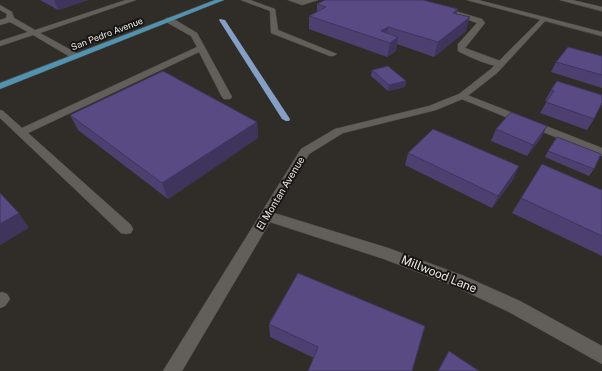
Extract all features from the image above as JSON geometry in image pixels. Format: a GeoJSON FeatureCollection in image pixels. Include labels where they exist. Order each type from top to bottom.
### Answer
{"type":"FeatureCollection","features":[{"type":"Feature","properties":{"kind":"main road","name":"San Pedro Avenue"},"geometry":{"type":"LineString","coordinates":[[0,86],[221,0]]}},
{"type":"Feature","properties":{"kind":"street"},"geometry":{"type":"LineString","coordinates":[[0,44],[133,0]]}},
{"type":"Feature","properties":{"kind":"street"},"geometry":{"type":"LineString","coordinates":[[244,0],[273,10],[274,31],[333,54]]}},
{"type":"Feature","properties":{"kind":"street"},"geometry":{"type":"LineString","coordinates":[[292,0],[302,3],[315,0]]}},
{"type":"Feature","properties":{"kind":"street"},"geometry":{"type":"LineString","coordinates":[[470,0],[602,34]]}},
{"type":"Feature","properties":{"kind":"street"},"geometry":{"type":"LineString","coordinates":[[563,0],[582,2],[602,9]]}},
{"type":"Feature","properties":{"kind":"street"},"geometry":{"type":"LineString","coordinates":[[0,7],[10,13],[10,19]]}},
{"type":"Feature","properties":{"kind":"street"},"geometry":{"type":"LineString","coordinates":[[446,11],[479,21],[480,23],[480,25],[461,46],[461,49],[468,53],[500,64]]}},
{"type":"Feature","properties":{"kind":"street"},"geometry":{"type":"LineString","coordinates":[[0,22],[10,19],[75,56]]}},
{"type":"Feature","properties":{"kind":"street","name":"El Montan Avenue"},"geometry":{"type":"LineString","coordinates":[[172,371],[306,152],[338,132],[376,120],[410,115],[447,103],[462,96],[484,80],[544,19]]}},
{"type":"Feature","properties":{"kind":"street"},"geometry":{"type":"LineString","coordinates":[[169,20],[194,35],[227,96]]}},
{"type":"Feature","properties":{"kind":"street"},"geometry":{"type":"LineString","coordinates":[[21,132],[202,48]]}},
{"type":"Feature","properties":{"kind":"street"},"geometry":{"type":"LineString","coordinates":[[462,96],[602,152]]}},
{"type":"Feature","properties":{"kind":"street"},"geometry":{"type":"LineString","coordinates":[[0,113],[126,229]]}},
{"type":"Feature","properties":{"kind":"street","name":"Millwood Lane"},"geometry":{"type":"LineString","coordinates":[[267,216],[394,256],[460,281],[532,315],[602,355]]}},
{"type":"Feature","properties":{"kind":"building"},"geometry":{"type":"Polygon","coordinates":[[[325,0],[423,0],[458,9],[453,13],[470,17],[438,42],[388,27],[381,31],[398,37],[390,43],[309,16],[326,7],[317,4],[325,0]]]}},
{"type":"Feature","properties":{"kind":"building"},"geometry":{"type":"Polygon","coordinates":[[[568,47],[602,56],[602,75],[556,62],[568,47]]]}},
{"type":"Feature","properties":{"kind":"building"},"geometry":{"type":"Polygon","coordinates":[[[388,66],[406,81],[389,85],[372,70],[388,66]]]}},
{"type":"Feature","properties":{"kind":"building"},"geometry":{"type":"Polygon","coordinates":[[[163,71],[257,122],[162,183],[70,115],[163,71]]]}},
{"type":"Feature","properties":{"kind":"building"},"geometry":{"type":"Polygon","coordinates":[[[557,81],[602,95],[602,103],[594,119],[546,102],[554,91],[551,90],[557,81]]]}},
{"type":"Feature","properties":{"kind":"building"},"geometry":{"type":"Polygon","coordinates":[[[511,112],[547,126],[533,145],[496,129],[511,112]]]}},
{"type":"Feature","properties":{"kind":"building"},"geometry":{"type":"Polygon","coordinates":[[[433,129],[519,166],[498,196],[408,153],[433,129]]]}},
{"type":"Feature","properties":{"kind":"building"},"geometry":{"type":"Polygon","coordinates":[[[557,137],[601,154],[594,169],[548,151],[557,137]]]}},
{"type":"Feature","properties":{"kind":"building"},"geometry":{"type":"Polygon","coordinates":[[[542,164],[602,190],[602,236],[521,198],[542,164]]]}},
{"type":"Feature","properties":{"kind":"building"},"geometry":{"type":"Polygon","coordinates":[[[0,193],[19,213],[0,224],[0,193]]]}},
{"type":"Feature","properties":{"kind":"building"},"geometry":{"type":"Polygon","coordinates":[[[298,273],[425,326],[412,371],[308,371],[318,347],[269,324],[298,273]]]}},
{"type":"Feature","properties":{"kind":"building"},"geometry":{"type":"Polygon","coordinates":[[[449,351],[479,371],[438,371],[449,351]]]}},
{"type":"Feature","properties":{"kind":"waterway"},"geometry":{"type":"LineString","coordinates":[[222,20],[286,119]]}}]}
